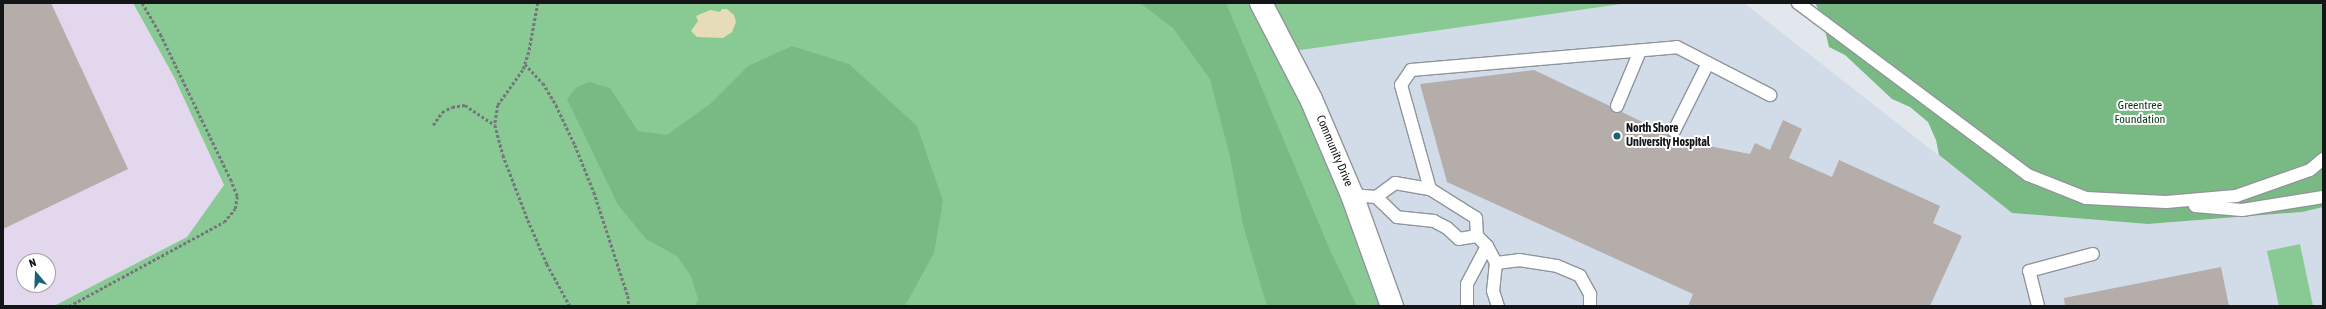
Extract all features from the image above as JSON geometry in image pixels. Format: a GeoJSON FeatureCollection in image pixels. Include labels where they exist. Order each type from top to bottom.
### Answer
{"type":"FeatureCollection","features":[{"type":"Feature","properties":{"kind":"main road","name":"Community Drive"},"geometry":{"type":"LineString","coordinates":[[1261,3],[1311,99],[1352,195],[1392,306]]}},
{"type":"Feature","properties":{"kind":"lane"},"geometry":{"type":"LineString","coordinates":[[1798,3],[2028,175],[2086,198],[2166,202],[2242,210],[2323,198]]}},
{"type":"Feature","properties":{"kind":"lane"},"geometry":{"type":"LineString","coordinates":[[1430,189],[1401,84],[1411,70],[1677,47],[1770,95]]}},
{"type":"Feature","properties":{"kind":"lane"},"geometry":{"type":"LineString","coordinates":[[1617,106],[1640,51]]}},
{"type":"Feature","properties":{"kind":"lane"},"geometry":{"type":"LineString","coordinates":[[1674,131],[1708,63]]}},
{"type":"Feature","properties":{"kind":"lane"},"geometry":{"type":"LineString","coordinates":[[2166,202],[2236,196],[2310,170],[2323,159]]}},
{"type":"Feature","properties":{"kind":"lane"},"geometry":{"type":"LineString","coordinates":[[1376,197],[1395,183],[1430,189],[1476,218],[1477,236],[1487,246],[1496,263],[1493,291],[1498,306]]}},
{"type":"Feature","properties":{"kind":"lane"},"geometry":{"type":"LineString","coordinates":[[1352,195],[1376,197],[1398,217],[1434,221],[1447,228],[1459,239],[1477,236]]}},
{"type":"Feature","properties":{"kind":"lane"},"geometry":{"type":"LineString","coordinates":[[1467,306],[1467,284],[1487,246]]}},
{"type":"Feature","properties":{"kind":"lane"},"geometry":{"type":"LineString","coordinates":[[2038,306],[2029,271],[2093,254]]}},
{"type":"Feature","properties":{"kind":"lane"},"geometry":{"type":"LineString","coordinates":[[1496,263],[1519,260],[1557,266],[1580,276],[1590,294],[1590,306]]}},
{"type":"Feature","properties":{"kind":"path"},"geometry":{"type":"LineString","coordinates":[[69,306],[224,222],[235,209],[237,196],[231,182],[162,36],[142,3]]}},
{"type":"Feature","properties":{"kind":"path"},"geometry":{"type":"LineString","coordinates":[[538,3],[523,70],[498,105],[495,125],[504,155],[528,220],[547,264],[570,306]]}},
{"type":"Feature","properties":{"kind":"path"},"geometry":{"type":"LineString","coordinates":[[525,64],[543,83],[556,105],[575,145],[594,192],[628,296],[629,306]]}},
{"type":"Feature","properties":{"kind":"path"},"geometry":{"type":"LineString","coordinates":[[433,124],[442,112],[452,107],[465,105],[495,125]]}},
{"type":"Feature","properties":{"kind":"shaded area"},"geometry":{"type":"Polygon","coordinates":[[[3,3],[133,3],[174,77],[224,185],[187,237],[54,306],[3,306],[3,3]]]}},
{"type":"Feature","properties":{"kind":"shaded area","name":"North Shore University Hospital"},"geometry":{"type":"Polygon","coordinates":[[[1628,3],[1744,3],[2012,213],[2148,224],[2302,212],[2323,207],[2323,306],[1391,306],[1280,53],[1628,3]]]}},
{"type":"Feature","properties":{"kind":"green space"},"geometry":{"type":"Polygon","coordinates":[[[133,3],[1628,3],[1280,53],[1391,306],[54,306],[187,237],[224,185],[174,77],[133,3]]]}},
{"type":"Feature","properties":{"kind":"green space"},"geometry":{"type":"Polygon","coordinates":[[[1140,3],[1226,3],[1330,250],[1357,306],[1267,306],[1243,225],[1230,157],[1210,79],[1173,28],[1140,3]]]}},
{"type":"Feature","properties":{"kind":"green space","name":"Greentree Foundation"},"geometry":{"type":"Polygon","coordinates":[[[1815,3],[2323,3],[2323,207],[2302,212],[2148,224],[2012,213],[1939,155],[1936,140],[1928,122],[1910,107],[1892,99],[1845,55],[1829,47],[1821,14],[1815,3]]]}},
{"type":"Feature","properties":{"kind":"green space"},"geometry":{"type":"Polygon","coordinates":[[[792,46],[849,64],[917,126],[943,201],[934,253],[905,306],[695,306],[698,299],[691,276],[677,256],[646,239],[618,205],[567,99],[577,87],[589,82],[610,88],[638,131],[667,135],[710,104],[748,66],[792,46]]]}},
{"type":"Feature","properties":{"kind":"green space"},"geometry":{"type":"Polygon","coordinates":[[[2300,244],[2313,306],[2279,306],[2267,251],[2300,244]]]}},
{"type":"Feature","properties":{"kind":"sand"},"geometry":{"type":"Polygon","coordinates":[[[722,9],[727,9],[734,15],[736,22],[732,32],[723,38],[697,37],[691,31],[698,21],[696,16],[710,10],[720,12],[722,9]]]}},
{"type":"Feature","properties":{"kind":"building"},"geometry":{"type":"Polygon","coordinates":[[[3,3],[51,3],[128,169],[3,229],[3,3]]]}},
{"type":"Feature","properties":{"kind":"building"},"geometry":{"type":"Polygon","coordinates":[[[1534,70],[1610,106],[1614,113],[1622,112],[1667,134],[1671,138],[1683,141],[1750,154],[1755,143],[1770,150],[1783,120],[1802,129],[1789,158],[1832,177],[1839,160],[1940,206],[1933,223],[1962,236],[1930,306],[1688,306],[1693,294],[1447,182],[1420,84],[1534,70]]]}},
{"type":"Feature","properties":{"kind":"building"},"geometry":{"type":"Polygon","coordinates":[[[2221,267],[2229,306],[2065,306],[2064,298],[2221,267]]]}},
{"type":"Feature","properties":{"kind":"place","name":"North Shore University Hospital"},"geometry":{"type":"Point","coordinates":[1617,136]}}]}
